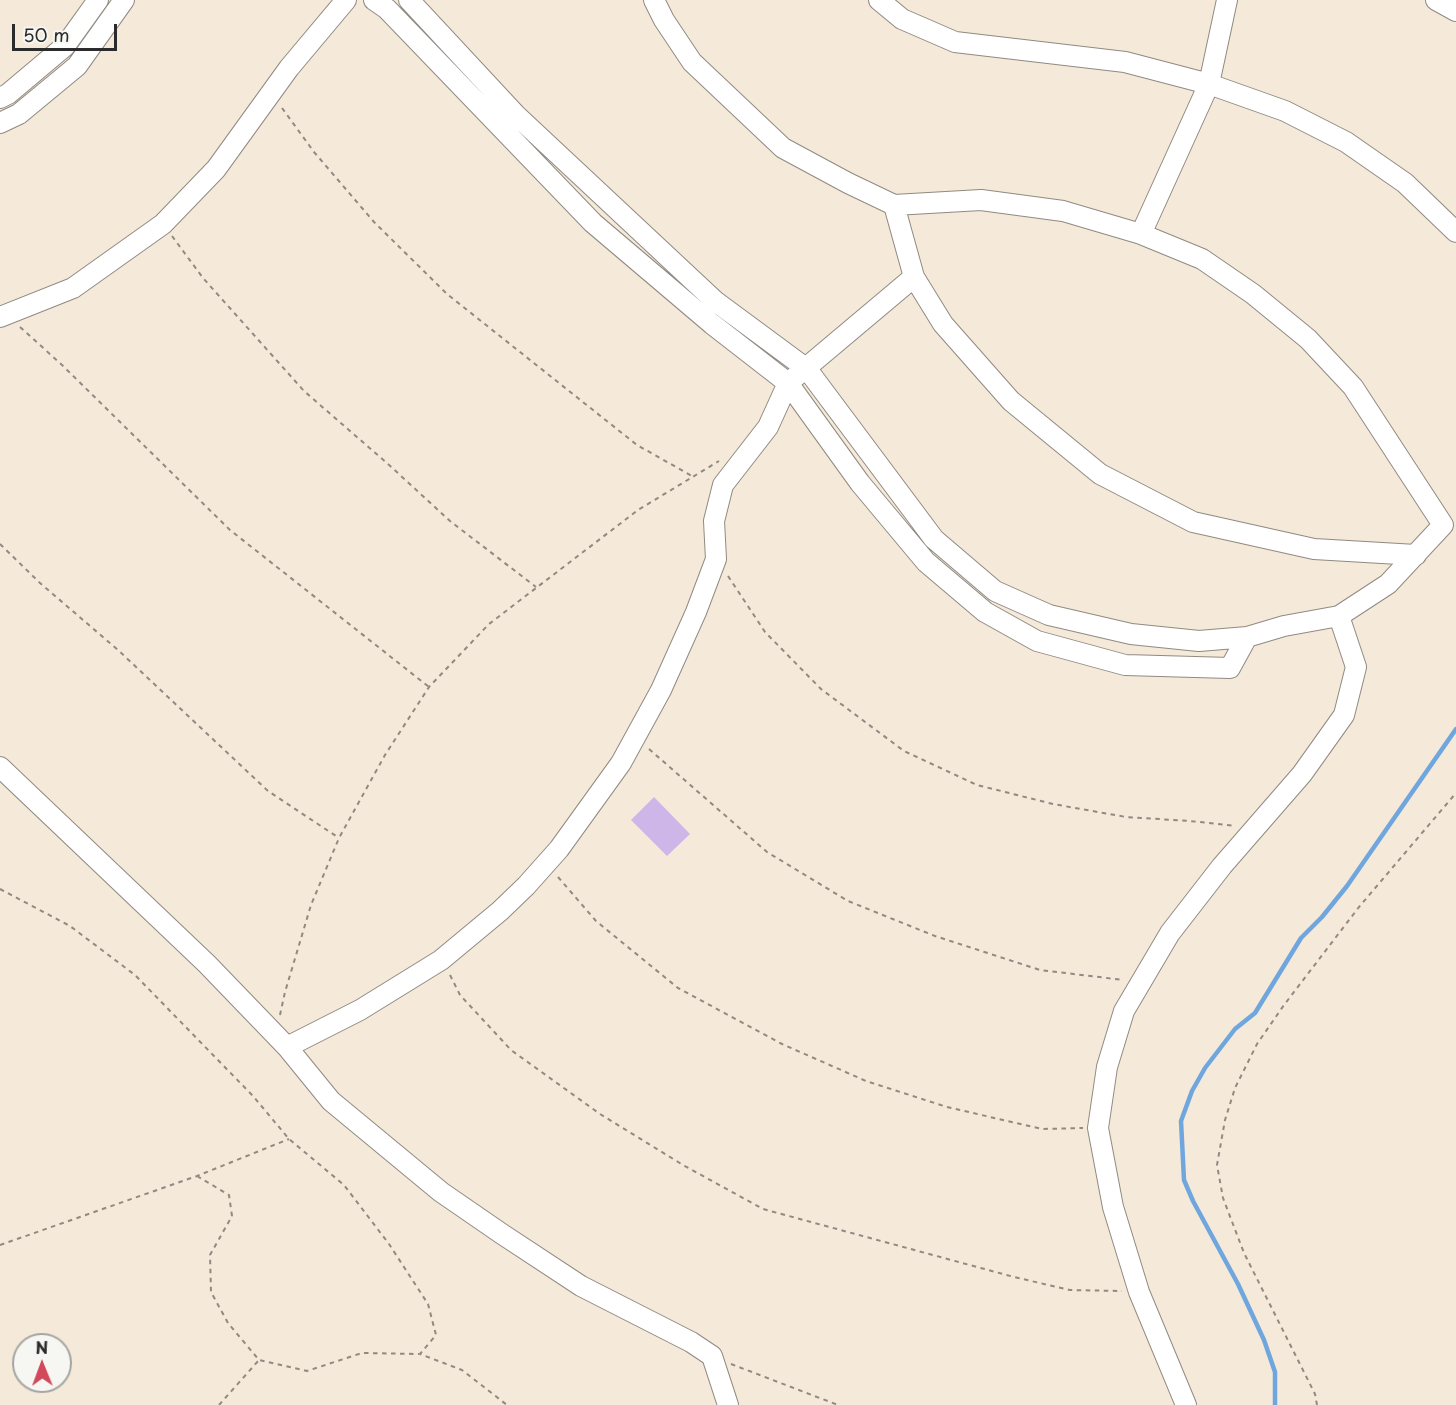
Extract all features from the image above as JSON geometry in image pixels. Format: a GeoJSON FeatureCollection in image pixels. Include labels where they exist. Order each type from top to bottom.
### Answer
{"type":"FeatureCollection","features":[{"type":"Feature","properties":{"kind":"street"},"geometry":{"type":"LineString","coordinates":[[0,98],[8,94],[65,46],[98,0]]}},
{"type":"Feature","properties":{"kind":"street"},"geometry":{"type":"LineString","coordinates":[[0,123],[19,114],[77,66],[124,0]]}},
{"type":"Feature","properties":{"kind":"street"},"geometry":{"type":"LineString","coordinates":[[3,316],[73,288],[163,224],[216,169],[289,68],[346,0]]}},
{"type":"Feature","properties":{"kind":"street"},"geometry":{"type":"LineString","coordinates":[[409,0],[516,115],[706,292],[807,369],[934,538],[995,591],[1049,615],[1131,634],[1199,641],[1247,637],[1284,626],[1339,616],[1388,584],[1450,519],[1353,387],[1308,339],[1252,294],[1202,260],[1141,234],[1063,211],[981,200],[894,205],[783,148],[692,62],[664,20],[654,0]]}},
{"type":"Feature","properties":{"kind":"street"},"geometry":{"type":"LineString","coordinates":[[879,0],[902,19],[955,42],[1125,62],[1209,84],[1286,111],[1346,142],[1405,183],[1456,232]]}},
{"type":"Feature","properties":{"kind":"street"},"geometry":{"type":"LineString","coordinates":[[1141,234],[1209,84],[1227,0]]}},
{"type":"Feature","properties":{"kind":"street"},"geometry":{"type":"LineString","coordinates":[[1436,0],[1456,11]]}},
{"type":"Feature","properties":{"kind":"street"},"geometry":{"type":"LineString","coordinates":[[386,3],[593,223],[712,324],[788,383],[860,483],[926,562],[985,612],[1038,641],[1125,665],[1230,668],[1247,637]]}},
{"type":"Feature","properties":{"kind":"street"},"geometry":{"type":"LineString","coordinates":[[894,205],[914,278],[944,324],[1011,401],[1100,474],[1192,522],[1314,549],[1416,555]]}},
{"type":"Feature","properties":{"kind":"street"},"geometry":{"type":"LineString","coordinates":[[281,1042],[360,1010],[441,960],[500,910],[559,849],[621,763],[661,690],[696,612],[716,559],[714,521],[723,485],[768,427],[788,383],[914,278]]}},
{"type":"Feature","properties":{"kind":"street"},"geometry":{"type":"LineString","coordinates":[[1186,1405],[1139,1292],[1113,1207],[1098,1128],[1107,1067],[1124,1011],[1170,933],[1222,866],[1302,774],[1344,715],[1356,668],[1339,616]]}},
{"type":"Feature","properties":{"kind":"street"},"geometry":{"type":"LineString","coordinates":[[0,767],[207,964],[281,1042],[331,1101],[441,1192],[581,1286],[691,1342],[712,1356],[728,1405]]}},
{"type":"Feature","properties":{"kind":"path"},"geometry":{"type":"LineString","coordinates":[[271,94],[314,152],[374,222],[447,294],[637,445],[693,476]]}},
{"type":"Feature","properties":{"kind":"path"},"geometry":{"type":"LineString","coordinates":[[163,224],[203,278],[304,391],[450,521],[537,587]]}},
{"type":"Feature","properties":{"kind":"path"},"geometry":{"type":"LineString","coordinates":[[3,316],[61,364],[230,530],[429,687]]}},
{"type":"Feature","properties":{"kind":"path"},"geometry":{"type":"LineString","coordinates":[[281,1042],[285,992],[310,905],[339,838],[385,755],[429,687],[489,624],[638,510],[721,460]]}},
{"type":"Feature","properties":{"kind":"path"},"geometry":{"type":"LineString","coordinates":[[0,544],[40,584],[118,651],[268,791],[339,838]]}},
{"type":"Feature","properties":{"kind":"path"},"geometry":{"type":"LineString","coordinates":[[716,559],[765,632],[821,689],[904,751],[977,786],[1053,804],[1126,817],[1255,828]]}},
{"type":"Feature","properties":{"kind":"path"},"geometry":{"type":"LineString","coordinates":[[636,737],[767,852],[848,901],[934,936],[1040,970],[1141,982]]}},
{"type":"Feature","properties":{"kind":"path"},"geometry":{"type":"LineString","coordinates":[[1317,1405],[1315,1394],[1244,1253],[1223,1198],[1217,1165],[1225,1120],[1234,1088],[1257,1044],[1284,1005],[1359,906],[1456,793]]}},
{"type":"Feature","properties":{"kind":"path"},"geometry":{"type":"LineString","coordinates":[[546,864],[596,921],[678,988],[782,1044],[866,1081],[947,1107],[1042,1129],[1098,1128]]}},
{"type":"Feature","properties":{"kind":"path"},"geometry":{"type":"LineString","coordinates":[[0,889],[70,926],[135,975],[253,1096],[289,1139],[344,1185],[389,1244],[428,1304],[436,1335],[420,1354]]}},
{"type":"Feature","properties":{"kind":"path"},"geometry":{"type":"LineString","coordinates":[[441,960],[460,995],[511,1050],[600,1114],[683,1165],[764,1209],[1070,1290],[1139,1292]]}},
{"type":"Feature","properties":{"kind":"path"},"geometry":{"type":"LineString","coordinates":[[0,1245],[197,1176],[289,1139]]}},
{"type":"Feature","properties":{"kind":"path"},"geometry":{"type":"LineString","coordinates":[[197,1176],[229,1195],[232,1216],[210,1255],[210,1292],[228,1323],[259,1360],[307,1371],[362,1353],[420,1354],[462,1370],[507,1405]]}},
{"type":"Feature","properties":{"kind":"path"},"geometry":{"type":"LineString","coordinates":[[712,1356],[838,1405]]}},
{"type":"Feature","properties":{"kind":"path"},"geometry":{"type":"LineString","coordinates":[[219,1405],[259,1360]]}},
{"type":"Feature","properties":{"kind":"building"},"geometry":{"type":"Polygon","coordinates":[[[654,797],[690,834],[667,856],[631,820],[654,797]]]}},
{"type":"Feature","properties":{"kind":"waterway"},"geometry":{"type":"LineString","coordinates":[[1275,1405],[1275,1372],[1264,1340],[1184,1180],[1181,1121],[1192,1091],[1205,1068],[1235,1029],[1255,1013],[1301,938],[1322,917],[1347,886],[1456,729]]}}]}
